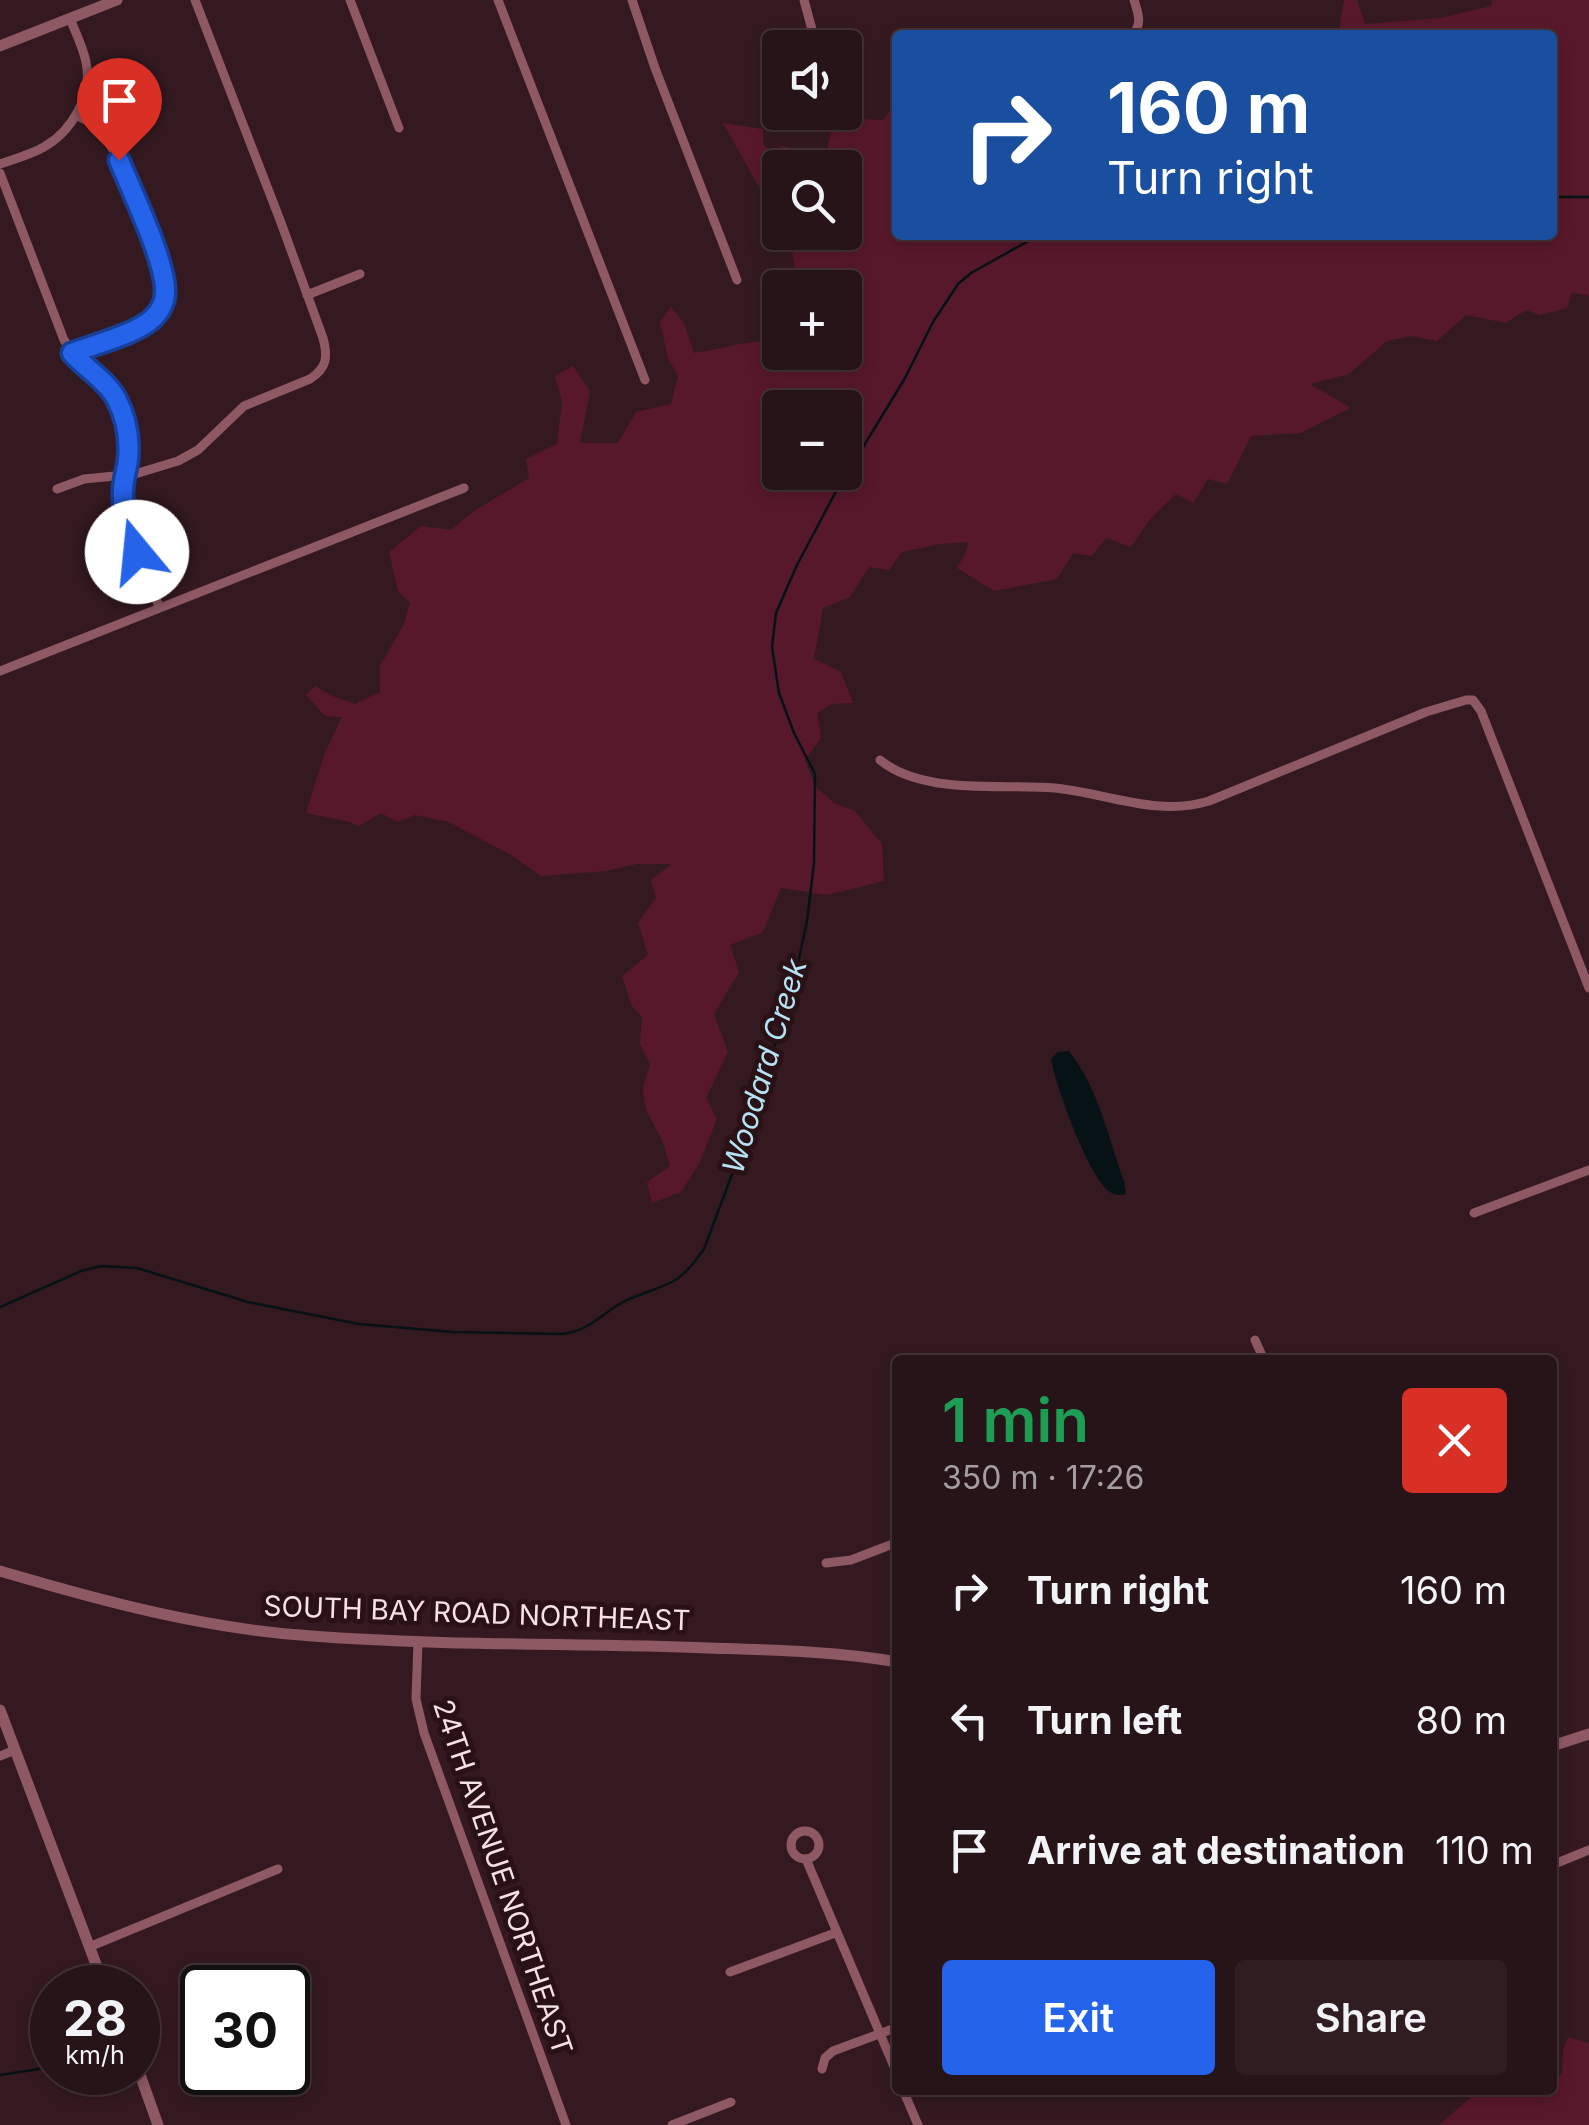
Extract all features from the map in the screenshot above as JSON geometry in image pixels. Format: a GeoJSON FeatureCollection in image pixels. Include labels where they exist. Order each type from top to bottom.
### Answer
{"type":"FeatureCollection","features":[{"type":"Feature","properties":{"kind":"street"},"geometry":{"type":"LineString","coordinates":[[0,46],[117,0]]}},
{"type":"Feature","properties":{"kind":"street"},"geometry":{"type":"LineString","coordinates":[[57,488],[84,478],[154,469],[198,450],[244,406],[310,379],[326,364],[327,354],[307,295],[195,0]]}},
{"type":"Feature","properties":{"kind":"street"},"geometry":{"type":"LineString","coordinates":[[350,0],[398,128]]}},
{"type":"Feature","properties":{"kind":"street"},"geometry":{"type":"LineString","coordinates":[[498,0],[645,380]]}},
{"type":"Feature","properties":{"kind":"street"},"geometry":{"type":"LineString","coordinates":[[632,0],[737,280]]}},
{"type":"Feature","properties":{"kind":"street"},"geometry":{"type":"LineString","coordinates":[[804,0],[812,30]]}},
{"type":"Feature","properties":{"kind":"street"},"geometry":{"type":"LineString","coordinates":[[1134,0],[1140,17],[1138,30]]}},
{"type":"Feature","properties":{"kind":"street"},"geometry":{"type":"LineString","coordinates":[[0,164],[46,146],[76,116],[88,79],[86,60],[70,18]]}},
{"type":"Feature","properties":{"kind":"street"},"geometry":{"type":"LineString","coordinates":[[72,353],[155,318],[166,290],[161,265],[119,160],[99,130],[76,116]]}},
{"type":"Feature","properties":{"kind":"street"},"geometry":{"type":"LineString","coordinates":[[0,172],[72,353],[108,386],[125,420],[128,442],[122,489],[126,525],[159,606]]}},
{"type":"Feature","properties":{"kind":"street"},"geometry":{"type":"LineString","coordinates":[[307,295],[360,274]]}},
{"type":"Feature","properties":{"kind":"street"},"geometry":{"type":"LineString","coordinates":[[0,671],[464,488]]}},
{"type":"Feature","properties":{"kind":"street"},"geometry":{"type":"LineString","coordinates":[[880,760],[903,774],[941,784],[1057,788],[1174,807],[1209,801],[1426,712],[1474,700],[1589,988]]}},
{"type":"Feature","properties":{"kind":"street"},"geometry":{"type":"LineString","coordinates":[[1474,1213],[1589,1170]]}},
{"type":"Feature","properties":{"kind":"street"},"geometry":{"type":"LineString","coordinates":[[1255,1340],[1262,1355]]}},
{"type":"Feature","properties":{"kind":"street"},"geometry":{"type":"LineString","coordinates":[[826,1563],[851,1560],[892,1544]]}},
{"type":"Feature","properties":{"kind":"street","name":"SOUTH BAY ROAD NORTHEAST"},"geometry":{"type":"LineString","coordinates":[[0,1571],[181,1619],[278,1634],[800,1651],[892,1661]]}},
{"type":"Feature","properties":{"kind":"street","name":"24TH AVENUE NORTHEAST"},"geometry":{"type":"LineString","coordinates":[[418,1641],[416,1698],[424,1733],[566,2125]]}},
{"type":"Feature","properties":{"kind":"street"},"geometry":{"type":"LineString","coordinates":[[0,1710],[96,1965]]}},
{"type":"Feature","properties":{"kind":"street"},"geometry":{"type":"LineString","coordinates":[[1557,1744],[1589,1734]]}},
{"type":"Feature","properties":{"kind":"street"},"geometry":{"type":"LineString","coordinates":[[0,1756],[16,1750]]}},
{"type":"Feature","properties":{"kind":"street"},"geometry":{"type":"LineString","coordinates":[[1557,1863],[1589,1850]]}},
{"type":"Feature","properties":{"kind":"street"},"geometry":{"type":"LineString","coordinates":[[806,1859],[892,2062]]}},
{"type":"Feature","properties":{"kind":"street"},"geometry":{"type":"LineString","coordinates":[[89,1948],[278,1869]]}},
{"type":"Feature","properties":{"kind":"street"},"geometry":{"type":"LineString","coordinates":[[730,1972],[835,1933]]}},
{"type":"Feature","properties":{"kind":"street"},"geometry":{"type":"LineString","coordinates":[[822,2069],[825,2058],[834,2052],[892,2029]]}},
{"type":"Feature","properties":{"kind":"street"},"geometry":{"type":"LineString","coordinates":[[147,2095],[158,2125]]}},
{"type":"Feature","properties":{"kind":"street"},"geometry":{"type":"LineString","coordinates":[[905,2095],[918,2125]]}},
{"type":"Feature","properties":{"kind":"street"},"geometry":{"type":"LineString","coordinates":[[672,2125],[731,2102]]}},
{"type":"Feature","properties":{"kind":"shaded area"},"geometry":{"type":"Polygon","coordinates":[[[1344,0],[1357,0],[1365,24],[1441,18],[1491,6],[1492,0],[1589,0],[1589,296],[1572,292],[1567,308],[1540,315],[1526,310],[1506,323],[1466,315],[1437,341],[1411,336],[1387,341],[1349,374],[1310,384],[1351,408],[1301,433],[1251,436],[1227,484],[1208,479],[1193,503],[1176,494],[1151,518],[1131,547],[1106,538],[1092,556],[1073,553],[1057,579],[994,591],[957,568],[969,542],[940,544],[902,552],[889,570],[869,567],[850,597],[823,608],[814,659],[841,672],[853,703],[832,704],[817,713],[821,738],[805,760],[815,786],[834,803],[855,811],[882,844],[884,881],[827,895],[781,888],[763,932],[730,945],[739,972],[714,1014],[728,1052],[706,1098],[717,1119],[699,1164],[681,1192],[652,1203],[647,1182],[670,1166],[663,1142],[646,1110],[643,1088],[650,1064],[640,1044],[642,1017],[632,1006],[622,976],[648,955],[638,923],[656,898],[651,880],[672,864],[637,864],[606,871],[541,876],[449,822],[415,815],[398,822],[381,813],[359,826],[306,813],[324,755],[342,717],[325,716],[306,695],[315,686],[355,704],[380,692],[380,666],[403,626],[410,603],[398,591],[389,552],[421,526],[451,530],[474,511],[529,478],[526,459],[557,444],[562,401],[555,376],[573,366],[590,391],[580,443],[618,443],[636,412],[671,404],[678,376],[668,358],[660,322],[671,307],[684,323],[694,353],[762,341],[762,370],[862,370],[862,270],[794,270],[792,250],[862,250],[862,150],[827,150],[831,130],[862,130],[862,119],[883,120],[892,106],[892,240],[1557,240],[1557,30],[1339,30],[1344,0]]]}},
{"type":"Feature","properties":{"kind":"shaded area"},"geometry":{"type":"Polygon","coordinates":[[[723,123],[762,129],[763,143],[769,150],[762,150],[762,192],[723,123]]]}},
{"type":"Feature","properties":{"kind":"shaded area"},"geometry":{"type":"Polygon","coordinates":[[[1069,1051],[1095,1097],[1126,1194],[1112,1193],[1102,1184],[1074,1130],[1051,1059],[1058,1052],[1069,1051]]]}},
{"type":"Feature","properties":{"kind":"shaded area"},"geometry":{"type":"Polygon","coordinates":[[[1568,2037],[1589,2043],[1589,2125],[1439,2125],[1470,2098],[1481,2095],[1557,2095],[1568,2037]]]}},
{"type":"Feature","properties":{"kind":"waterway","name":"Woodard Creek"},"geometry":{"type":"LineString","coordinates":[[1557,197],[1589,197]]}},
{"type":"Feature","properties":{"kind":"waterway","name":"Woodard Creek"},"geometry":{"type":"LineString","coordinates":[[0,1307],[101,1266],[137,1268],[248,1302],[359,1324],[453,1332],[561,1334],[588,1326],[625,1301],[664,1286],[688,1269],[704,1249],[737,1161],[792,992],[807,921],[814,863],[815,774],[779,693],[772,647],[776,613],[834,495],[958,284],[1030,240]]}},
{"type":"Feature","properties":{"kind":"waterway"},"geometry":{"type":"LineString","coordinates":[[0,2075],[30,2070]]}},
{"type":"Feature","properties":{"kind":"route"},"geometry":{"type":"LineString","coordinates":[[119,160],[161,265],[166,290],[164,303],[155,318],[142,326],[72,353],[108,386],[125,420],[128,462],[122,489],[123,508],[137,552]]}}]}
